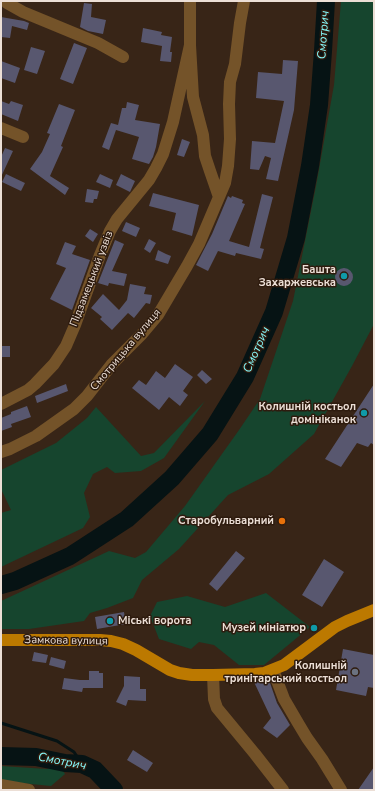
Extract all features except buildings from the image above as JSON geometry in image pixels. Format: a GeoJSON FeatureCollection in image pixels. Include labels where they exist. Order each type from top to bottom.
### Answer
{"type":"FeatureCollection","features":[{"type":"Feature","properties":{"kind":"main road","name":"Замкова вулиця"},"geometry":{"type":"LineString","coordinates":[[1,640],[111,641],[123,644],[136,650],[170,670],[179,673],[213,676],[255,674],[264,673],[284,665],[324,635],[347,621],[374,610]]}},
{"type":"Feature","properties":{"kind":"main road","name":"Замкова вулиця"},"geometry":{"type":"LineString","coordinates":[[347,621],[374,615]]}},
{"type":"Feature","properties":{"kind":"street"},"geometry":{"type":"LineString","coordinates":[[6,1],[23,12],[98,43],[123,57]]}},
{"type":"Feature","properties":{"kind":"street"},"geometry":{"type":"LineString","coordinates":[[190,1],[190,46],[193,97],[203,135],[205,156],[219,197]]}},
{"type":"Feature","properties":{"kind":"street","name":"Смотрицька вулиця"},"geometry":{"type":"LineString","coordinates":[[1,452],[36,436],[74,409],[87,396],[112,364],[142,334],[158,315],[188,266],[225,183],[230,139],[230,82],[235,64],[244,1]]}},
{"type":"Feature","properties":{"kind":"street","name":"Підзамецький узвіз"},"geometry":{"type":"LineString","coordinates":[[1,404],[28,390],[35,384],[54,364],[66,346],[110,231],[121,214],[149,180],[163,154],[175,117],[190,46]]}},
{"type":"Feature","properties":{"kind":"street"},"geometry":{"type":"LineString","coordinates":[[1,128],[23,137]]}},
{"type":"Feature","properties":{"kind":"street"},"geometry":{"type":"LineString","coordinates":[[273,670],[284,699],[307,738],[341,790]]}},
{"type":"Feature","properties":{"kind":"street"},"geometry":{"type":"LineString","coordinates":[[213,676],[214,699],[217,708],[283,790]]}},
{"type":"Feature","properties":{"kind":"street"},"geometry":{"type":"LineString","coordinates":[[1,785],[29,790]]}},
{"type":"Feature","properties":{"kind":"green space"},"geometry":{"type":"Polygon","coordinates":[[[341,1],[374,1],[374,324],[352,366],[314,434],[269,474],[228,495],[179,549],[142,580],[133,598],[90,613],[84,621],[29,629],[1,629],[1,601],[109,551],[135,558],[146,552],[185,506],[260,399],[293,301],[334,85],[341,1]]]}},
{"type":"Feature","properties":{"kind":"green space"},"geometry":{"type":"Polygon","coordinates":[[[205,401],[164,458],[141,471],[115,473],[107,467],[93,474],[84,493],[90,517],[83,528],[1,567],[1,513],[11,510],[1,489],[1,470],[56,443],[87,418],[96,407],[141,456],[154,453],[205,401]]]}},
{"type":"Feature","properties":{"kind":"green space"},"geometry":{"type":"Polygon","coordinates":[[[266,593],[310,627],[264,665],[239,665],[214,645],[199,642],[191,649],[159,639],[150,616],[157,602],[187,596],[225,607],[266,593]]]}},
{"type":"Feature","properties":{"kind":"green space"},"geometry":{"type":"Polygon","coordinates":[[[58,763],[65,774],[51,786],[1,781],[1,766],[47,769],[58,763]]]}},
{"type":"Feature","properties":{"kind":"waterway","name":"Смотрич"},"geometry":{"type":"LineString","coordinates":[[1,585],[15,581],[70,556],[127,519],[172,478],[210,434],[245,377],[274,312],[296,238],[310,166],[319,105],[326,1]]}},
{"type":"Feature","properties":{"kind":"waterway"},"geometry":{"type":"LineString","coordinates":[[1,723],[57,741],[74,752],[82,764]]}},
{"type":"Feature","properties":{"kind":"waterway","name":"Смотрич"},"geometry":{"type":"LineString","coordinates":[[1,756],[36,757],[65,763],[82,764],[95,770],[114,790]]}},
{"type":"Feature","properties":{"kind":"place","name":"Башта Захаржевська"},"geometry":{"type":"Point","coordinates":[344,276]}},
{"type":"Feature","properties":{"kind":"place","name":"Колишній костьол домініканок"},"geometry":{"type":"Point","coordinates":[364,413]}},
{"type":"Feature","properties":{"kind":"place","name":"Старобульварний"},"geometry":{"type":"Point","coordinates":[282,521]}},
{"type":"Feature","properties":{"kind":"place","name":"Міські ворота"},"geometry":{"type":"Point","coordinates":[110,621]}},
{"type":"Feature","properties":{"kind":"place","name":"Музей мініатюр"},"geometry":{"type":"Point","coordinates":[314,628]}},
{"type":"Feature","properties":{"kind":"place","name":"Колишній тринітарський костьол"},"geometry":{"type":"Point","coordinates":[355,672]}}]}
